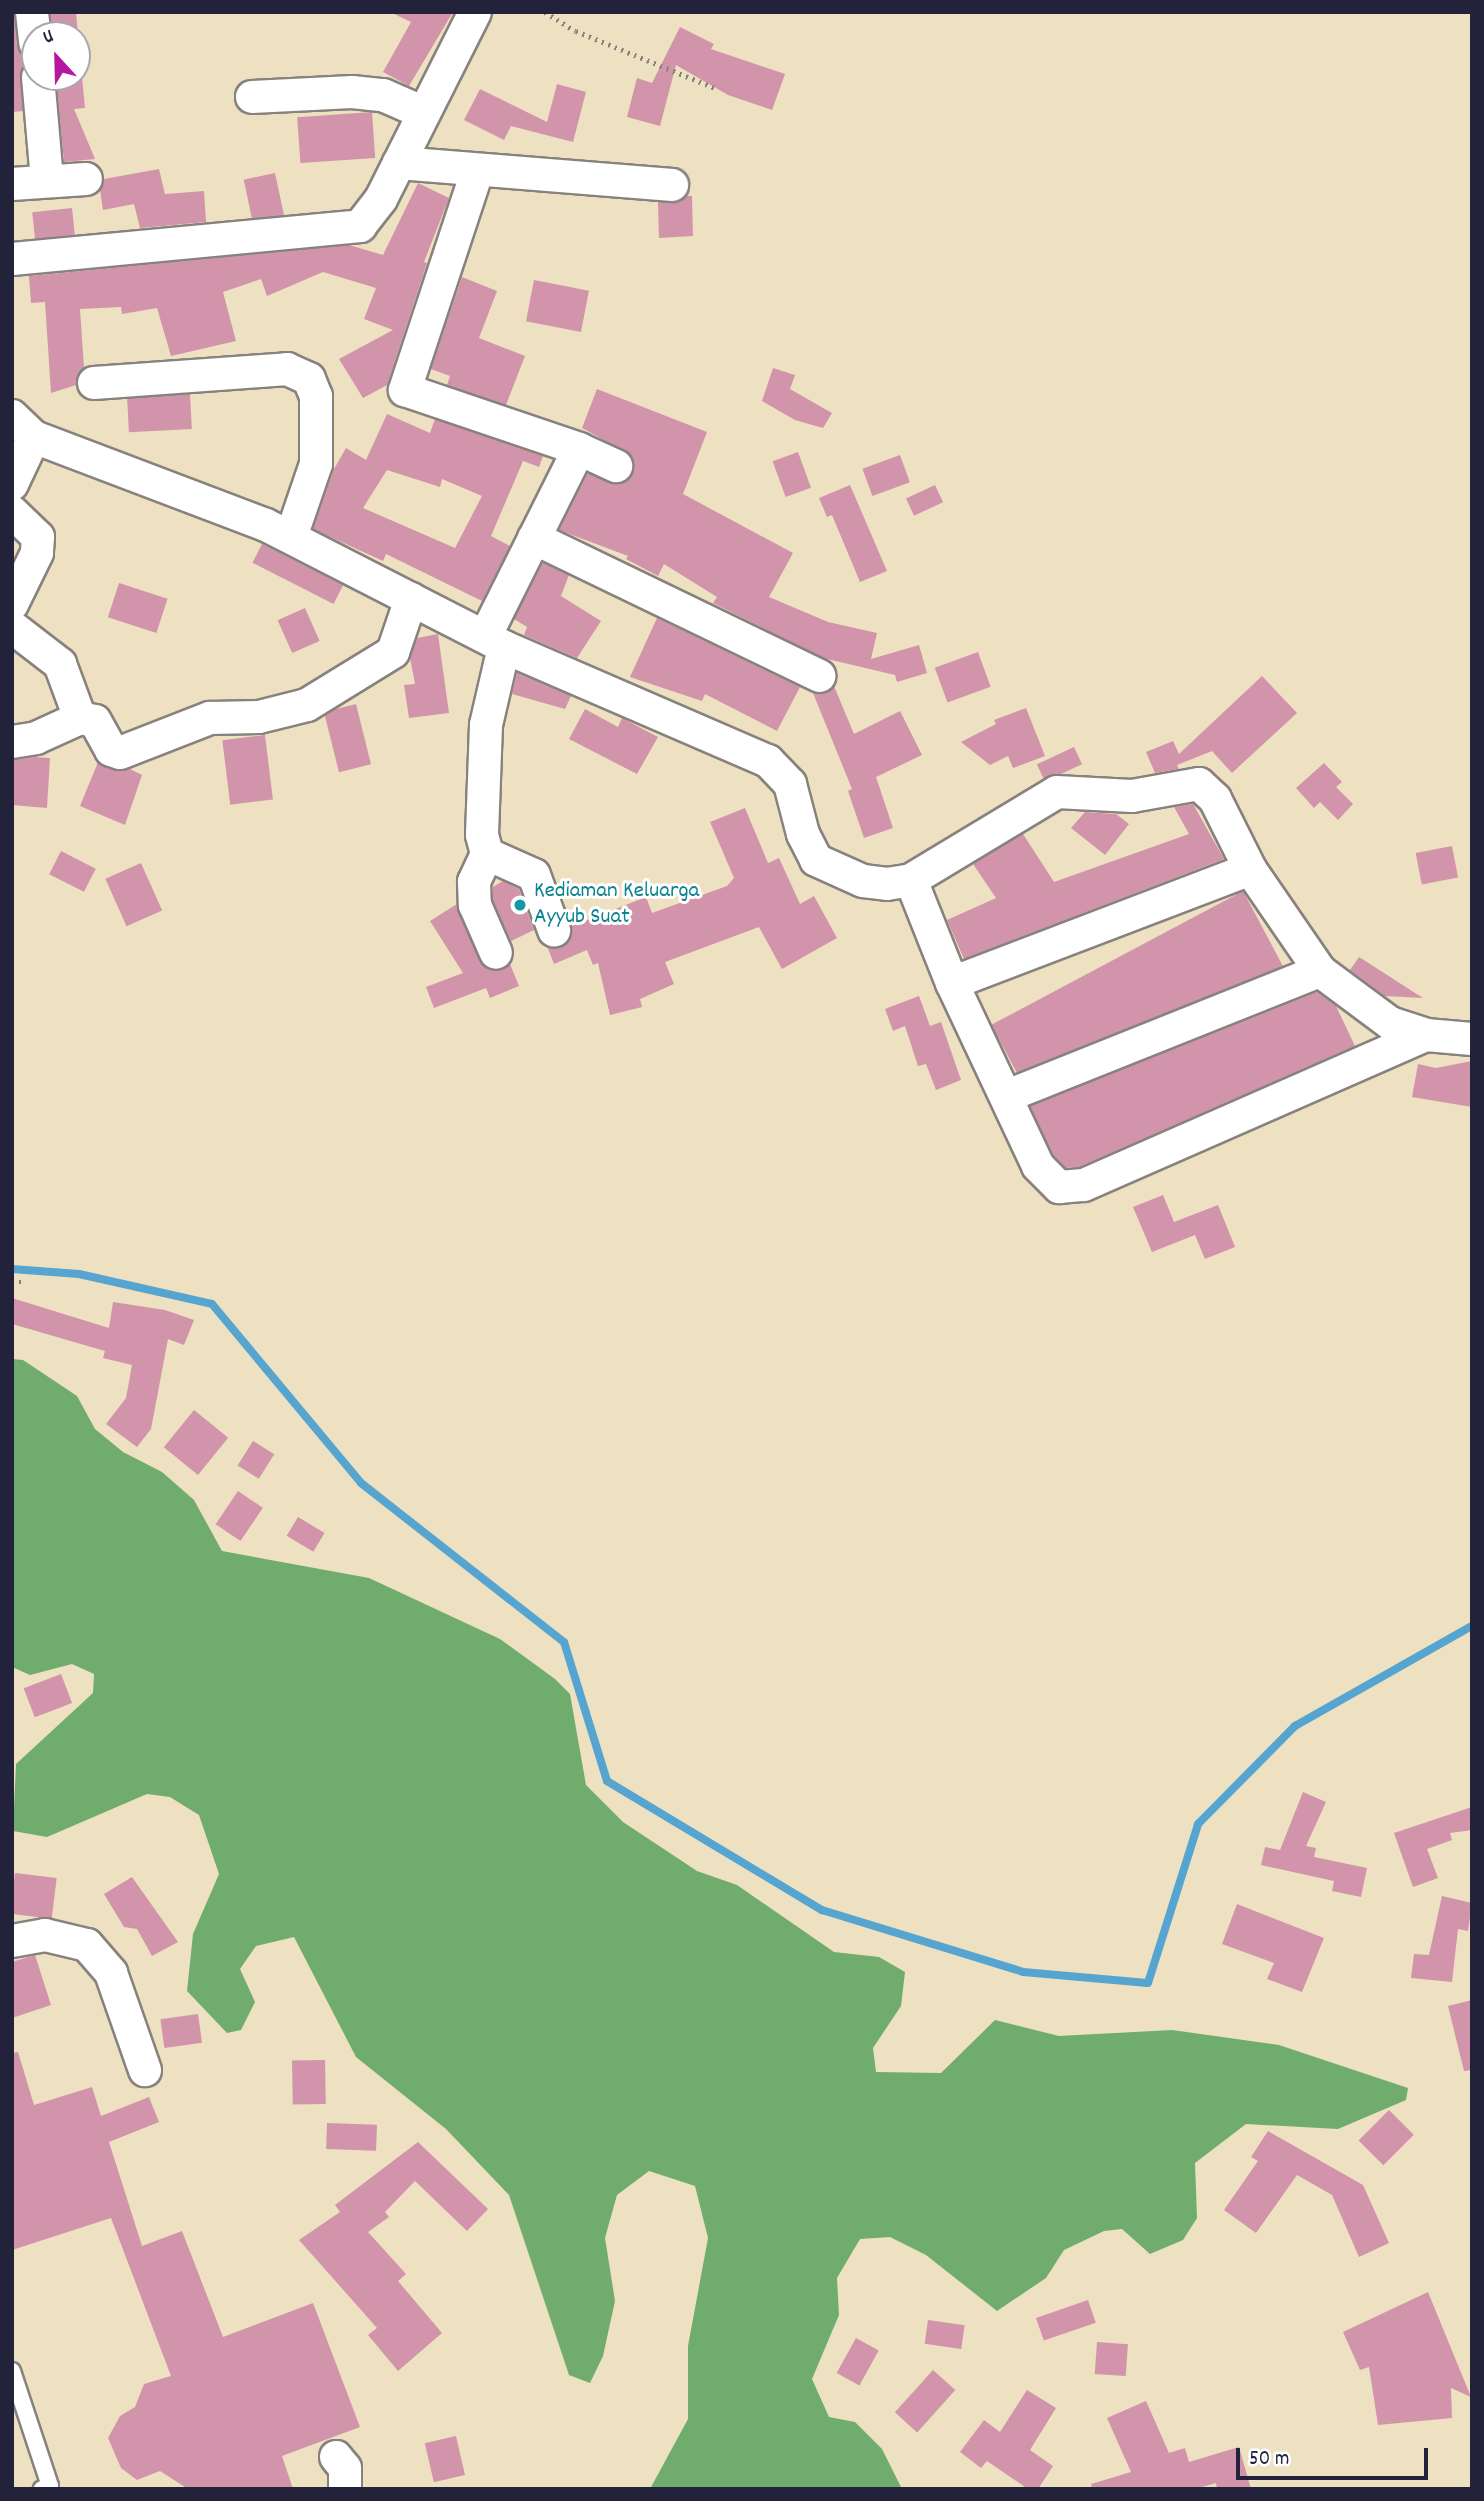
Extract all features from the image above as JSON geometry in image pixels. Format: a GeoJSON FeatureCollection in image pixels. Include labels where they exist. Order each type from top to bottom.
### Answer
{"type":"FeatureCollection","features":[{"type":"Feature","properties":{"kind":"street"},"geometry":{"type":"LineString","coordinates":[[12,259],[300,230],[350,230],[373,214],[422,112],[475,12]]}},
{"type":"Feature","properties":{"kind":"street"},"geometry":{"type":"LineString","coordinates":[[39,91],[47,180]]}},
{"type":"Feature","properties":{"kind":"street"},"geometry":{"type":"LineString","coordinates":[[252,97],[352,92],[383,95],[422,112]]}},
{"type":"Feature","properties":{"kind":"street"},"geometry":{"type":"LineString","coordinates":[[399,163],[477,172],[672,185]]}},
{"type":"Feature","properties":{"kind":"street"},"geometry":{"type":"LineString","coordinates":[[477,172],[405,390],[579,449],[616,466]]}},
{"type":"Feature","properties":{"kind":"street"},"geometry":{"type":"LineString","coordinates":[[12,184],[86,179]]}},
{"type":"Feature","properties":{"kind":"street"},"geometry":{"type":"LineString","coordinates":[[94,383],[287,369],[309,379],[316,396],[316,464],[291,537]]}},
{"type":"Feature","properties":{"kind":"street"},"geometry":{"type":"LineString","coordinates":[[12,484],[23,426],[291,537],[495,642],[768,761],[790,784],[809,850],[827,868],[887,884],[911,880],[1057,792],[1132,796],[1190,783],[1207,789],[1215,799],[1250,869],[1320,971],[1390,1023],[1426,1035],[1472,1039]]}},
{"type":"Feature","properties":{"kind":"street"},"geometry":{"type":"LineString","coordinates":[[496,953],[475,905],[474,882],[487,854],[481,799],[495,642],[534,538],[579,449]]}},
{"type":"Feature","properties":{"kind":"street"},"geometry":{"type":"LineString","coordinates":[[12,512],[38,537],[37,553],[12,604]]}},
{"type":"Feature","properties":{"kind":"street"},"geometry":{"type":"LineString","coordinates":[[534,538],[819,676]]}},
{"type":"Feature","properties":{"kind":"street"},"geometry":{"type":"LineString","coordinates":[[12,742],[36,738],[80,718],[95,721],[111,750],[120,753],[211,718],[259,718],[307,705],[393,652],[411,599]]}},
{"type":"Feature","properties":{"kind":"street"},"geometry":{"type":"LineString","coordinates":[[12,627],[60,664],[80,718]]}},
{"type":"Feature","properties":{"kind":"street"},"geometry":{"type":"LineString","coordinates":[[487,854],[534,875],[554,930]]}},
{"type":"Feature","properties":{"kind":"street"},"geometry":{"type":"LineString","coordinates":[[952,983],[1250,869]]}},
{"type":"Feature","properties":{"kind":"street"},"geometry":{"type":"LineString","coordinates":[[911,880],[952,983],[1044,1176],[1067,1189],[1426,1035]]}},
{"type":"Feature","properties":{"kind":"street"},"geometry":{"type":"LineString","coordinates":[[1007,1096],[1320,971]]}},
{"type":"Feature","properties":{"kind":"street"},"geometry":{"type":"LineString","coordinates":[[12,1941],[45,1935],[87,1945],[111,1973],[145,2070]]}},
{"type":"Feature","properties":{"kind":"street"},"geometry":{"type":"LineString","coordinates":[[336,2457],[345,2468],[345,2489]]}},
{"type":"Feature","properties":{"kind":"lane"},"geometry":{"type":"LineString","coordinates":[[12,2371],[50,2486],[42,2489]]}},
{"type":"Feature","properties":{"kind":"path"},"geometry":{"type":"LineString","coordinates":[[545,12],[576,31],[715,88]]}},
{"type":"Feature","properties":{"kind":"path"},"geometry":{"type":"LineString","coordinates":[[12,1282],[22,1282]]}},
{"type":"Feature","properties":{"kind":"green space"},"geometry":{"type":"Polygon","coordinates":[[[12,1359],[23,1360],[77,1396],[95,1429],[123,1452],[162,1472],[194,1500],[222,1551],[369,1578],[500,1639],[555,1679],[570,1694],[586,1785],[623,1822],[697,1871],[737,1885],[834,1952],[879,1957],[905,1972],[901,2006],[873,2048],[876,2072],[941,2073],[995,2020],[1059,2036],[1172,2030],[1279,2045],[1408,2088],[1406,2100],[1338,2129],[1246,2124],[1195,2163],[1197,2218],[1183,2240],[1150,2254],[1122,2229],[1104,2231],[1064,2250],[1046,2278],[997,2311],[926,2255],[890,2237],[860,2239],[837,2278],[839,2315],[812,2379],[829,2417],[855,2422],[882,2449],[902,2489],[650,2489],[688,2419],[688,2346],[708,2238],[695,2186],[649,2171],[617,2195],[605,2238],[615,2301],[603,2356],[590,2383],[569,2375],[509,2195],[446,2129],[356,2057],[294,1937],[256,1946],[240,1969],[255,2002],[241,2030],[227,2033],[187,1991],[193,1934],[219,1874],[199,1815],[170,1797],[147,1794],[47,1837],[13,1831],[16,1764],[93,1693],[94,1674],[72,1664],[30,1675],[12,1667],[12,1359]]]}},
{"type":"Feature","properties":{"kind":"building"},"geometry":{"type":"Polygon","coordinates":[[[14,12],[17,45],[21,49],[23,111],[12,112],[14,12]]]}},
{"type":"Feature","properties":{"kind":"building"},"geometry":{"type":"Polygon","coordinates":[[[50,12],[76,12],[77,21],[51,21],[50,12]]]}},
{"type":"Feature","properties":{"kind":"building"},"geometry":{"type":"Polygon","coordinates":[[[390,12],[453,12],[409,86],[383,72],[411,22],[390,12]]]}},
{"type":"Feature","properties":{"kind":"building"},"geometry":{"type":"Polygon","coordinates":[[[680,27],[714,44],[711,49],[785,74],[772,110],[728,95],[676,65],[660,126],[627,117],[637,78],[652,83],[680,27]]]}},
{"type":"Feature","properties":{"kind":"building"},"geometry":{"type":"Polygon","coordinates":[[[557,84],[586,92],[573,142],[511,126],[504,140],[464,120],[480,89],[547,122],[557,84]]]}},
{"type":"Feature","properties":{"kind":"building"},"geometry":{"type":"Polygon","coordinates":[[[57,91],[83,91],[85,108],[74,109],[95,159],[64,162],[57,91]]]}},
{"type":"Feature","properties":{"kind":"building"},"geometry":{"type":"Polygon","coordinates":[[[372,112],[375,158],[300,163],[297,117],[372,112]]]}},
{"type":"Feature","properties":{"kind":"building"},"geometry":{"type":"Polygon","coordinates":[[[159,169],[165,194],[204,191],[206,222],[140,228],[134,204],[103,210],[100,190],[104,179],[159,169]]]}},
{"type":"Feature","properties":{"kind":"building"},"geometry":{"type":"Polygon","coordinates":[[[275,173],[284,215],[253,222],[244,180],[275,173]]]}},
{"type":"Feature","properties":{"kind":"building"},"geometry":{"type":"Polygon","coordinates":[[[418,183],[449,198],[424,262],[427,263],[387,385],[363,398],[339,359],[393,330],[364,319],[376,288],[323,272],[267,296],[261,279],[223,292],[236,341],[171,356],[157,308],[122,314],[121,307],[80,309],[84,368],[76,385],[51,393],[45,302],[31,303],[29,276],[349,245],[383,255],[418,183]]]}},
{"type":"Feature","properties":{"kind":"building"},"geometry":{"type":"Polygon","coordinates":[[[686,196],[692,196],[693,236],[659,238],[658,202],[679,202],[686,196]]]}},
{"type":"Feature","properties":{"kind":"building"},"geometry":{"type":"Polygon","coordinates":[[[72,208],[75,235],[35,239],[32,212],[72,208]]]}},
{"type":"Feature","properties":{"kind":"building"},"geometry":{"type":"Polygon","coordinates":[[[462,277],[497,291],[479,338],[525,356],[506,405],[447,385],[450,376],[431,369],[462,277]]]}},
{"type":"Feature","properties":{"kind":"building"},"geometry":{"type":"Polygon","coordinates":[[[534,280],[589,291],[581,332],[526,321],[534,280]]]}},
{"type":"Feature","properties":{"kind":"building"},"geometry":{"type":"Polygon","coordinates":[[[773,368],[795,375],[790,389],[832,413],[823,428],[795,420],[762,401],[773,368]]]}},
{"type":"Feature","properties":{"kind":"building"},"geometry":{"type":"Polygon","coordinates":[[[597,389],[707,432],[683,494],[793,553],[769,597],[828,622],[877,633],[871,659],[919,645],[927,673],[897,682],[895,675],[823,658],[713,603],[717,597],[664,564],[658,576],[626,559],[628,556],[559,530],[588,473],[617,484],[633,473],[631,455],[582,428],[597,389]]]}},
{"type":"Feature","properties":{"kind":"building"},"geometry":{"type":"Polygon","coordinates":[[[190,394],[192,429],[129,432],[127,397],[190,394]]]}},
{"type":"Feature","properties":{"kind":"building"},"geometry":{"type":"Polygon","coordinates":[[[387,414],[430,433],[435,419],[543,456],[539,467],[523,461],[491,536],[510,546],[482,601],[386,554],[383,561],[313,529],[334,469],[346,448],[366,460],[387,414]],[[387,470],[363,508],[455,548],[482,496],[442,479],[440,487],[387,470]]]}},
{"type":"Feature","properties":{"kind":"building"},"geometry":{"type":"Polygon","coordinates":[[[798,452],[811,488],[786,497],[773,461],[798,452]]]}},
{"type":"Feature","properties":{"kind":"building"},"geometry":{"type":"Polygon","coordinates":[[[900,455],[910,482],[872,496],[862,469],[900,455]]]}},
{"type":"Feature","properties":{"kind":"building"},"geometry":{"type":"Polygon","coordinates":[[[850,485],[887,571],[860,582],[832,515],[827,517],[819,498],[850,485]]]}},
{"type":"Feature","properties":{"kind":"building"},"geometry":{"type":"Polygon","coordinates":[[[935,485],[943,502],[914,516],[906,499],[935,485]]]}},
{"type":"Feature","properties":{"kind":"building"},"geometry":{"type":"Polygon","coordinates":[[[262,544],[343,585],[334,604],[252,563],[262,544]]]}},
{"type":"Feature","properties":{"kind":"building"},"geometry":{"type":"Polygon","coordinates":[[[543,563],[569,575],[561,596],[601,621],[577,658],[524,635],[527,627],[514,619],[543,563]]]}},
{"type":"Feature","properties":{"kind":"building"},"geometry":{"type":"Polygon","coordinates":[[[119,583],[168,599],[156,633],[108,617],[119,583]]]}},
{"type":"Feature","properties":{"kind":"building"},"geometry":{"type":"Polygon","coordinates":[[[305,608],[320,641],[292,653],[278,620],[305,608]]]}},
{"type":"Feature","properties":{"kind":"building"},"geometry":{"type":"Polygon","coordinates":[[[657,618],[800,687],[777,731],[705,694],[702,701],[630,677],[657,618]]]}},
{"type":"Feature","properties":{"kind":"building"},"geometry":{"type":"Polygon","coordinates":[[[438,634],[449,713],[409,718],[404,685],[415,684],[410,658],[417,638],[438,634]]]}},
{"type":"Feature","properties":{"kind":"building"},"geometry":{"type":"Polygon","coordinates":[[[978,652],[991,687],[947,703],[935,668],[978,652]]]}},
{"type":"Feature","properties":{"kind":"building"},"geometry":{"type":"Polygon","coordinates":[[[517,673],[571,696],[565,709],[512,694],[517,673]]]}},
{"type":"Feature","properties":{"kind":"building"},"geometry":{"type":"Polygon","coordinates":[[[1262,676],[1297,713],[1232,773],[1212,751],[1177,765],[1179,769],[1155,773],[1146,752],[1173,741],[1179,754],[1262,676]]]}},
{"type":"Feature","properties":{"kind":"building"},"geometry":{"type":"Polygon","coordinates":[[[834,686],[854,734],[900,711],[922,755],[876,777],[893,828],[864,838],[848,791],[852,789],[813,693],[821,694],[834,686]]]}},
{"type":"Feature","properties":{"kind":"building"},"geometry":{"type":"Polygon","coordinates":[[[356,704],[371,764],[339,772],[324,712],[356,704]]]}},
{"type":"Feature","properties":{"kind":"building"},"geometry":{"type":"Polygon","coordinates":[[[1026,708],[1045,756],[1013,768],[1008,756],[990,765],[961,742],[996,724],[994,720],[1026,708]]]}},
{"type":"Feature","properties":{"kind":"building"},"geometry":{"type":"Polygon","coordinates":[[[585,709],[618,727],[622,718],[658,737],[637,774],[569,739],[585,709]]]}},
{"type":"Feature","properties":{"kind":"building"},"geometry":{"type":"Polygon","coordinates":[[[265,735],[273,800],[230,805],[222,740],[265,735]]]}},
{"type":"Feature","properties":{"kind":"building"},"geometry":{"type":"Polygon","coordinates":[[[1074,747],[1082,764],[1045,782],[1037,764],[1074,747]]]}},
{"type":"Feature","properties":{"kind":"building"},"geometry":{"type":"Polygon","coordinates":[[[50,758],[47,808],[12,805],[12,760],[50,758]]]}},
{"type":"Feature","properties":{"kind":"building"},"geometry":{"type":"Polygon","coordinates":[[[98,762],[114,770],[130,769],[142,775],[125,825],[80,806],[98,762]]]}},
{"type":"Feature","properties":{"kind":"building"},"geometry":{"type":"Polygon","coordinates":[[[1324,763],[1342,782],[1336,787],[1353,804],[1338,820],[1320,802],[1314,808],[1296,788],[1324,763]]]}},
{"type":"Feature","properties":{"kind":"building"},"geometry":{"type":"Polygon","coordinates":[[[1193,804],[1224,859],[964,959],[947,920],[996,898],[973,864],[1023,834],[1054,882],[1189,834],[1174,807],[1193,804]]]}},
{"type":"Feature","properties":{"kind":"building"},"geometry":{"type":"Polygon","coordinates":[[[745,808],[768,863],[779,858],[800,904],[814,896],[837,938],[782,969],[759,927],[665,962],[674,984],[640,999],[642,1007],[610,1015],[598,963],[593,965],[587,950],[554,964],[547,946],[568,942],[572,926],[646,897],[652,913],[727,886],[734,878],[710,822],[745,808]]]}},
{"type":"Feature","properties":{"kind":"building"},"geometry":{"type":"Polygon","coordinates":[[[1085,812],[1116,814],[1129,824],[1105,855],[1071,828],[1085,812]]]}},
{"type":"Feature","properties":{"kind":"building"},"geometry":{"type":"Polygon","coordinates":[[[1452,846],[1458,877],[1422,884],[1416,853],[1452,846]]]}},
{"type":"Feature","properties":{"kind":"building"},"geometry":{"type":"Polygon","coordinates":[[[61,851],[96,869],[84,892],[49,874],[61,851]]]}},
{"type":"Feature","properties":{"kind":"building"},"geometry":{"type":"Polygon","coordinates":[[[141,863],[162,911],[127,926],[105,879],[141,863]]]}},
{"type":"Feature","properties":{"kind":"building"},"geometry":{"type":"Polygon","coordinates":[[[503,881],[519,889],[534,930],[511,941],[493,901],[493,887],[503,881]]]}},
{"type":"Feature","properties":{"kind":"building"},"geometry":{"type":"Polygon","coordinates":[[[1243,891],[1283,966],[1031,1100],[991,1025],[1243,891]]]}},
{"type":"Feature","properties":{"kind":"building"},"geometry":{"type":"Polygon","coordinates":[[[457,904],[480,961],[495,971],[510,964],[519,986],[490,998],[486,988],[434,1008],[426,987],[463,973],[430,921],[457,904]]]}},
{"type":"Feature","properties":{"kind":"building"},"geometry":{"type":"Polygon","coordinates":[[[1359,957],[1423,998],[1385,996],[1350,970],[1359,957]]]}},
{"type":"Feature","properties":{"kind":"building"},"geometry":{"type":"Polygon","coordinates":[[[1317,992],[1336,1006],[1355,1046],[1079,1167],[1066,1168],[1053,1155],[1030,1106],[1317,992]]]}},
{"type":"Feature","properties":{"kind":"building"},"geometry":{"type":"Polygon","coordinates":[[[919,996],[930,1026],[941,1022],[961,1080],[936,1090],[926,1064],[918,1066],[905,1026],[893,1031],[885,1009],[919,996]]]}},
{"type":"Feature","properties":{"kind":"building"},"geometry":{"type":"Polygon","coordinates":[[[1472,1061],[1472,1107],[1412,1097],[1418,1064],[1436,1068],[1472,1061]]]}},
{"type":"Feature","properties":{"kind":"building"},"geometry":{"type":"Polygon","coordinates":[[[1163,1195],[1174,1222],[1218,1205],[1235,1247],[1205,1259],[1195,1235],[1152,1252],[1133,1207],[1163,1195]]]}},
{"type":"Feature","properties":{"kind":"building"},"geometry":{"type":"Polygon","coordinates":[[[12,1298],[109,1328],[113,1302],[165,1310],[194,1320],[184,1345],[168,1339],[151,1429],[137,1447],[106,1424],[126,1398],[132,1365],[103,1358],[105,1351],[12,1324],[12,1298]]]}},
{"type":"Feature","properties":{"kind":"building"},"geometry":{"type":"Polygon","coordinates":[[[194,1410],[228,1438],[198,1475],[164,1447],[194,1410]]]}},
{"type":"Feature","properties":{"kind":"building"},"geometry":{"type":"Polygon","coordinates":[[[253,1441],[274,1454],[259,1479],[238,1466],[253,1441]]]}},
{"type":"Feature","properties":{"kind":"building"},"geometry":{"type":"Polygon","coordinates":[[[238,1491],[263,1508],[241,1541],[216,1524],[238,1491]]]}},
{"type":"Feature","properties":{"kind":"building"},"geometry":{"type":"Polygon","coordinates":[[[298,1517],[325,1533],[313,1552],[287,1536],[298,1517]]]}},
{"type":"Feature","properties":{"kind":"building"},"geometry":{"type":"Polygon","coordinates":[[[61,1674],[72,1703],[35,1717],[24,1688],[61,1674]]]}},
{"type":"Feature","properties":{"kind":"building"},"geometry":{"type":"Polygon","coordinates":[[[1303,1792],[1326,1802],[1306,1846],[1316,1848],[1314,1857],[1367,1868],[1361,1897],[1332,1891],[1334,1881],[1261,1865],[1265,1847],[1280,1850],[1303,1792]]]}},
{"type":"Feature","properties":{"kind":"building"},"geometry":{"type":"Polygon","coordinates":[[[1472,1807],[1472,1830],[1450,1833],[1452,1840],[1427,1849],[1438,1878],[1413,1887],[1394,1833],[1472,1807]]]}},
{"type":"Feature","properties":{"kind":"building"},"geometry":{"type":"Polygon","coordinates":[[[15,1873],[57,1878],[52,1919],[12,1914],[15,1873]]]}},
{"type":"Feature","properties":{"kind":"building"},"geometry":{"type":"Polygon","coordinates":[[[132,1877],[178,1942],[152,1956],[137,1929],[124,1927],[104,1894],[132,1877]]]}},
{"type":"Feature","properties":{"kind":"building"},"geometry":{"type":"Polygon","coordinates":[[[1442,1896],[1472,1903],[1468,1931],[1458,1929],[1452,1982],[1411,1978],[1414,1954],[1429,1955],[1442,1896]]]}},
{"type":"Feature","properties":{"kind":"building"},"geometry":{"type":"Polygon","coordinates":[[[1237,1904],[1324,1938],[1302,1992],[1267,1979],[1274,1963],[1222,1944],[1237,1904]]]}},
{"type":"Feature","properties":{"kind":"building"},"geometry":{"type":"Polygon","coordinates":[[[35,1955],[51,2005],[12,2018],[12,1962],[35,1955]]]}},
{"type":"Feature","properties":{"kind":"building"},"geometry":{"type":"Polygon","coordinates":[[[1472,2000],[1472,2070],[1464,2071],[1448,2006],[1472,2000]]]}},
{"type":"Feature","properties":{"kind":"building"},"geometry":{"type":"Polygon","coordinates":[[[198,2014],[202,2043],[164,2048],[160,2019],[198,2014]]]}},
{"type":"Feature","properties":{"kind":"building"},"geometry":{"type":"Polygon","coordinates":[[[18,2052],[34,2105],[92,2087],[101,2116],[149,2097],[159,2122],[109,2142],[142,2246],[182,2231],[223,2337],[313,2303],[360,2427],[282,2456],[293,2489],[188,2489],[160,2471],[137,2480],[121,2468],[108,2438],[120,2416],[135,2407],[144,2384],[171,2376],[111,2218],[12,2250],[12,2053],[18,2052]]]}},
{"type":"Feature","properties":{"kind":"building"},"geometry":{"type":"Polygon","coordinates":[[[325,2060],[326,2104],[293,2105],[292,2061],[325,2060]]]}},
{"type":"Feature","properties":{"kind":"building"},"geometry":{"type":"Polygon","coordinates":[[[1389,2110],[1414,2135],[1383,2165],[1359,2140],[1389,2110]]]}},
{"type":"Feature","properties":{"kind":"building"},"geometry":{"type":"Polygon","coordinates":[[[327,2123],[377,2125],[376,2151],[326,2149],[327,2123]]]}},
{"type":"Feature","properties":{"kind":"building"},"geometry":{"type":"Polygon","coordinates":[[[1268,2131],[1363,2185],[1389,2243],[1359,2257],[1332,2195],[1297,2175],[1256,2233],[1224,2210],[1258,2161],[1251,2157],[1268,2131]]]}},
{"type":"Feature","properties":{"kind":"building"},"geometry":{"type":"Polygon","coordinates":[[[418,2142],[488,2209],[467,2231],[415,2181],[385,2212],[389,2217],[368,2232],[406,2274],[398,2281],[442,2333],[398,2371],[368,2335],[377,2328],[299,2240],[340,2212],[335,2205],[418,2142]]]}},
{"type":"Feature","properties":{"kind":"building"},"geometry":{"type":"Polygon","coordinates":[[[1428,2292],[1471,2397],[1451,2388],[1452,2418],[1378,2425],[1369,2367],[1360,2370],[1343,2332],[1428,2292]]]}},
{"type":"Feature","properties":{"kind":"building"},"geometry":{"type":"Polygon","coordinates":[[[1088,2300],[1096,2323],[1044,2341],[1036,2318],[1088,2300]]]}},
{"type":"Feature","properties":{"kind":"building"},"geometry":{"type":"Polygon","coordinates":[[[928,2320],[965,2325],[961,2349],[925,2344],[928,2320]]]}},
{"type":"Feature","properties":{"kind":"building"},"geometry":{"type":"Polygon","coordinates":[[[856,2338],[879,2351],[859,2386],[837,2373],[856,2338]]]}},
{"type":"Feature","properties":{"kind":"building"},"geometry":{"type":"Polygon","coordinates":[[[1097,2342],[1128,2344],[1126,2376],[1095,2374],[1097,2342]]]}},
{"type":"Feature","properties":{"kind":"building"},"geometry":{"type":"Polygon","coordinates":[[[933,2370],[955,2390],[917,2432],[895,2412],[933,2370]]]}},
{"type":"Feature","properties":{"kind":"building"},"geometry":{"type":"Polygon","coordinates":[[[1027,2390],[1056,2408],[1030,2450],[1053,2466],[1038,2489],[1028,2489],[987,2461],[981,2468],[960,2452],[984,2420],[1000,2432],[1027,2390]]]}},
{"type":"Feature","properties":{"kind":"building"},"geometry":{"type":"Polygon","coordinates":[[[1146,2401],[1169,2453],[1185,2448],[1189,2462],[1239,2447],[1251,2489],[1217,2489],[1216,2483],[1195,2489],[1092,2489],[1091,2484],[1131,2472],[1107,2418],[1146,2401]]]}},
{"type":"Feature","properties":{"kind":"building"},"geometry":{"type":"Polygon","coordinates":[[[456,2436],[465,2475],[434,2482],[425,2443],[456,2436]]]}},
{"type":"Feature","properties":{"kind":"waterway"},"geometry":{"type":"LineString","coordinates":[[12,1269],[79,1274],[212,1304],[361,1483],[564,1642],[607,1781],[822,1910],[1023,1972],[1148,1983],[1198,1824],[1295,1726],[1472,1626]]}},
{"type":"Feature","properties":{"kind":"place","name":"Kediaman Keluarga Ayyub Suat"},"geometry":{"type":"Point","coordinates":[520,905]}}]}
